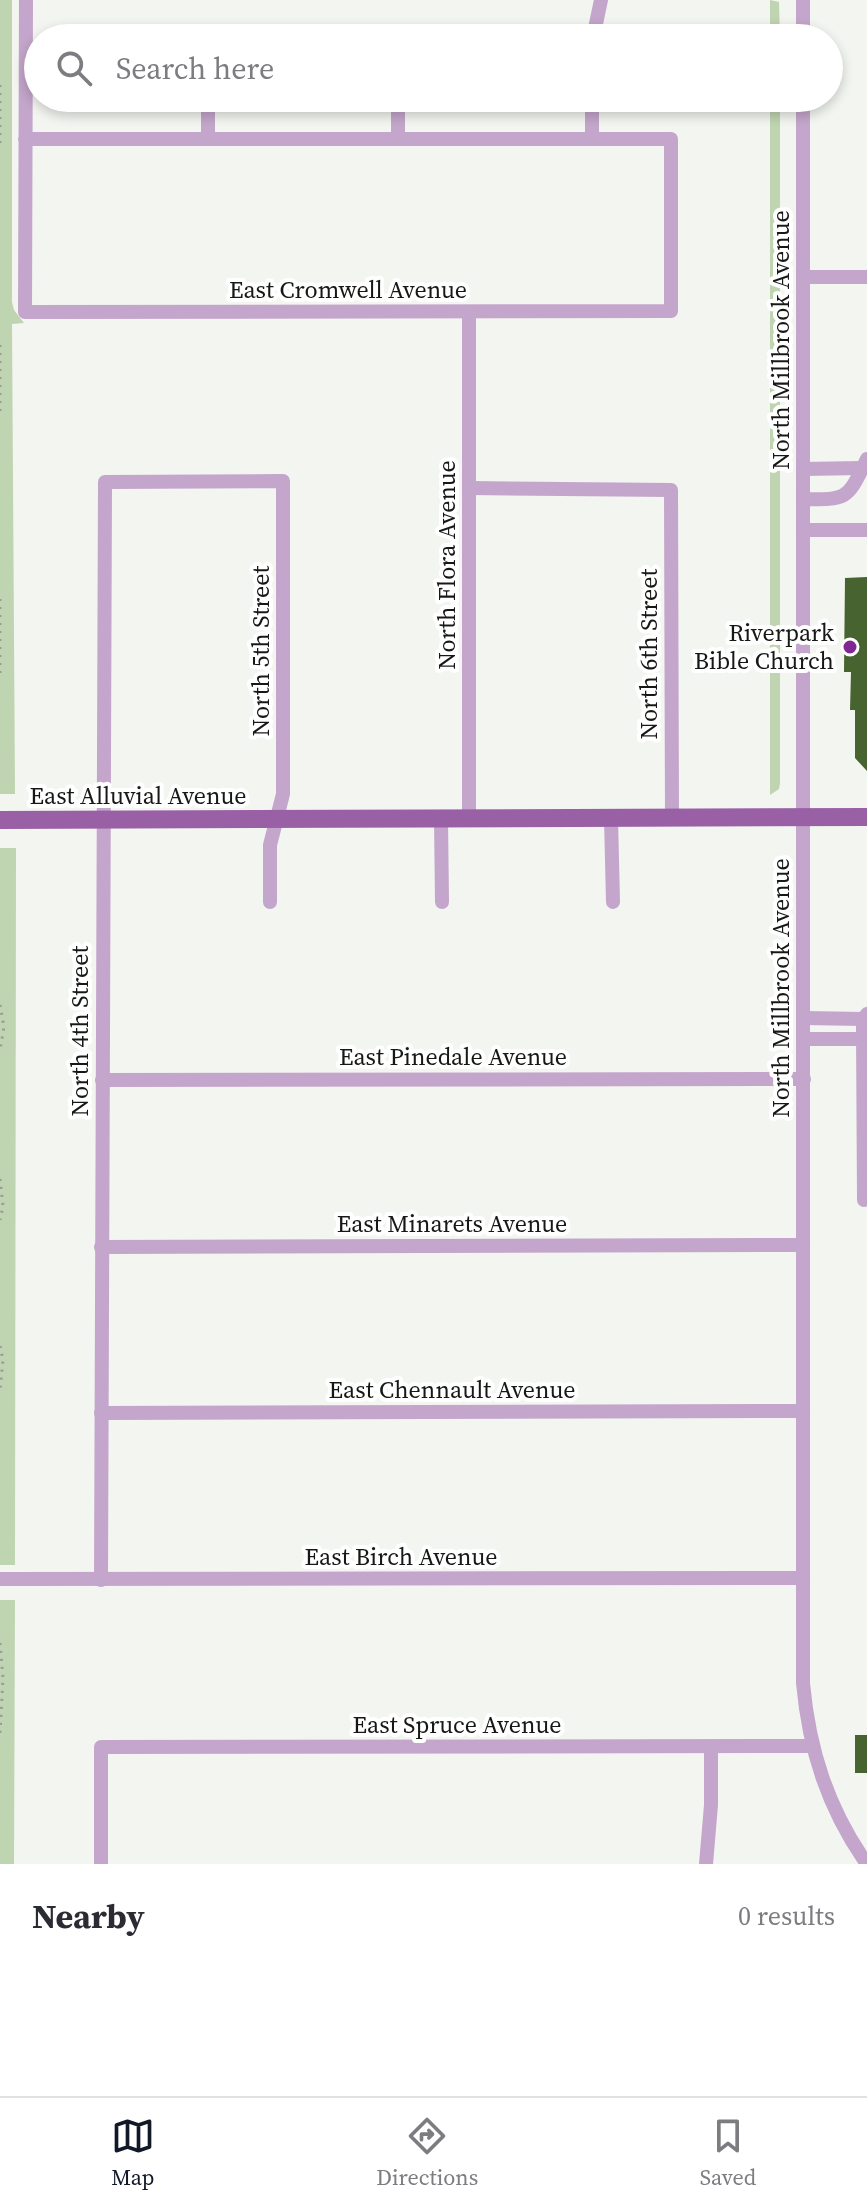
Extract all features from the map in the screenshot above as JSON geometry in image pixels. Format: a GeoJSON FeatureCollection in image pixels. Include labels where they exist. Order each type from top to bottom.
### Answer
{"type":"FeatureCollection","features":[{"type":"Feature","properties":{"kind":"main road","name":"East Alluvial Avenue"},"geometry":{"type":"LineString","coordinates":[[0,820],[867,817]]}},
{"type":"Feature","properties":{"kind":"street"},"geometry":{"type":"LineString","coordinates":[[26,0],[26,24]]}},
{"type":"Feature","properties":{"kind":"street"},"geometry":{"type":"LineString","coordinates":[[596,24],[601,0]]}},
{"type":"Feature","properties":{"kind":"street"},"geometry":{"type":"LineString","coordinates":[[803,0],[803,24]]}},
{"type":"Feature","properties":{"kind":"street"},"geometry":{"type":"LineString","coordinates":[[25,112],[25,139],[592,139],[592,112]]}},
{"type":"Feature","properties":{"kind":"street"},"geometry":{"type":"LineString","coordinates":[[208,112],[208,139]]}},
{"type":"Feature","properties":{"kind":"street"},"geometry":{"type":"LineString","coordinates":[[398,112],[398,139]]}},
{"type":"Feature","properties":{"kind":"street","name":"North Millbrook Avenue"},"geometry":{"type":"LineString","coordinates":[[803,112],[803,1683],[818,1771],[834,1809],[865,1862]]}},
{"type":"Feature","properties":{"kind":"street","name":"East Cromwell Avenue"},"geometry":{"type":"LineString","coordinates":[[25,139],[25,312],[671,311],[671,139],[592,139]]}},
{"type":"Feature","properties":{"kind":"street"},"geometry":{"type":"LineString","coordinates":[[803,277],[867,277]]}},
{"type":"Feature","properties":{"kind":"street","name":"North Flora Avenue"},"geometry":{"type":"LineString","coordinates":[[469,312],[469,819]]}},
{"type":"Feature","properties":{"kind":"street"},"geometry":{"type":"LineString","coordinates":[[803,469],[865,464]]}},
{"type":"Feature","properties":{"kind":"street"},"geometry":{"type":"LineString","coordinates":[[803,499],[835,500],[847,495],[865,464]]}},
{"type":"Feature","properties":{"kind":"street","name":"North 4th Street"},"geometry":{"type":"LineString","coordinates":[[101,1580],[105,482],[283,481]]}},
{"type":"Feature","properties":{"kind":"street","name":"North 5th Street"},"geometry":{"type":"LineString","coordinates":[[276,820],[283,794],[283,481]]}},
{"type":"Feature","properties":{"kind":"street","name":"North 6th Street"},"geometry":{"type":"LineString","coordinates":[[470,488],[671,490],[672,818]]}},
{"type":"Feature","properties":{"kind":"street"},"geometry":{"type":"LineString","coordinates":[[803,530],[867,530]]}},
{"type":"Feature","properties":{"kind":"street"},"geometry":{"type":"LineString","coordinates":[[611,818],[613,902]]}},
{"type":"Feature","properties":{"kind":"street"},"geometry":{"type":"LineString","coordinates":[[441,819],[442,902]]}},
{"type":"Feature","properties":{"kind":"street","name":"East Alluvial Avenue"},"geometry":{"type":"LineString","coordinates":[[270,902],[270,845],[276,820]]}},
{"type":"Feature","properties":{"kind":"street"},"geometry":{"type":"LineString","coordinates":[[804,1018],[865,1025]]}},
{"type":"Feature","properties":{"kind":"street"},"geometry":{"type":"LineString","coordinates":[[804,1039],[865,1025]]}},
{"type":"Feature","properties":{"kind":"street"},"geometry":{"type":"LineString","coordinates":[[864,1200],[865,1025]]}},
{"type":"Feature","properties":{"kind":"street","name":"East Pinedale Avenue"},"geometry":{"type":"LineString","coordinates":[[102,1080],[804,1079]]}},
{"type":"Feature","properties":{"kind":"street","name":"East Minarets Avenue"},"geometry":{"type":"LineString","coordinates":[[101,1247],[802,1245]]}},
{"type":"Feature","properties":{"kind":"street","name":"East Chennault Avenue"},"geometry":{"type":"LineString","coordinates":[[101,1413],[803,1411]]}},
{"type":"Feature","properties":{"kind":"street","name":"East Birch Avenue"},"geometry":{"type":"LineString","coordinates":[[0,1579],[802,1578]]}},
{"type":"Feature","properties":{"kind":"street","name":"East Spruce Avenue"},"geometry":{"type":"LineString","coordinates":[[101,1864],[101,1747],[813,1746]]}},
{"type":"Feature","properties":{"kind":"street"},"geometry":{"type":"LineString","coordinates":[[706,1864],[711,1747]]}},
{"type":"Feature","properties":{"kind":"path"},"geometry":{"type":"LineString","coordinates":[[0,85],[0,148]]}},
{"type":"Feature","properties":{"kind":"path"},"geometry":{"type":"LineString","coordinates":[[0,345],[0,412]]}},
{"type":"Feature","properties":{"kind":"path"},"geometry":{"type":"LineString","coordinates":[[0,599],[0,673]]}},
{"type":"Feature","properties":{"kind":"path"},"geometry":{"type":"LineString","coordinates":[[0,1005],[4,1027],[0,1050]]}},
{"type":"Feature","properties":{"kind":"path"},"geometry":{"type":"LineString","coordinates":[[0,1179],[3,1206],[0,1220]]}},
{"type":"Feature","properties":{"kind":"path"},"geometry":{"type":"LineString","coordinates":[[0,1346],[3,1360],[0,1390]]}},
{"type":"Feature","properties":{"kind":"path"},"geometry":{"type":"LineString","coordinates":[[0,1643],[3,1669],[0,1733]]}},
{"type":"Feature","properties":{"kind":"green space"},"geometry":{"type":"Polygon","coordinates":[[[0,0],[12,0],[12,302],[24,323],[12,324],[15,794],[0,794],[0,0]]]}},
{"type":"Feature","properties":{"kind":"green space"},"geometry":{"type":"Polygon","coordinates":[[[770,0],[779,2],[780,24],[770,24],[770,0]]]}},
{"type":"Feature","properties":{"kind":"green space"},"geometry":{"type":"Polygon","coordinates":[[[770,112],[780,112],[780,783],[779,789],[770,795],[770,112]]]}},
{"type":"Feature","properties":{"kind":"green space"},"geometry":{"type":"Polygon","coordinates":[[[0,848],[16,848],[15,1565],[0,1565],[0,848]]]}},
{"type":"Feature","properties":{"kind":"green space"},"geometry":{"type":"Polygon","coordinates":[[[0,1600],[15,1600],[14,1864],[0,1864],[0,1600]]]}},
{"type":"Feature","properties":{"kind":"building"},"geometry":{"type":"Polygon","coordinates":[[[867,577],[867,771],[855,758],[855,710],[850,710],[851,672],[844,672],[845,578],[867,577]]]}},
{"type":"Feature","properties":{"kind":"building"},"geometry":{"type":"Polygon","coordinates":[[[855,1735],[867,1735],[867,1773],[855,1773],[855,1735]]]}},
{"type":"Feature","properties":{"kind":"place","name":"Riverpark Bible Church"},"geometry":{"type":"Point","coordinates":[850,647]}}]}
